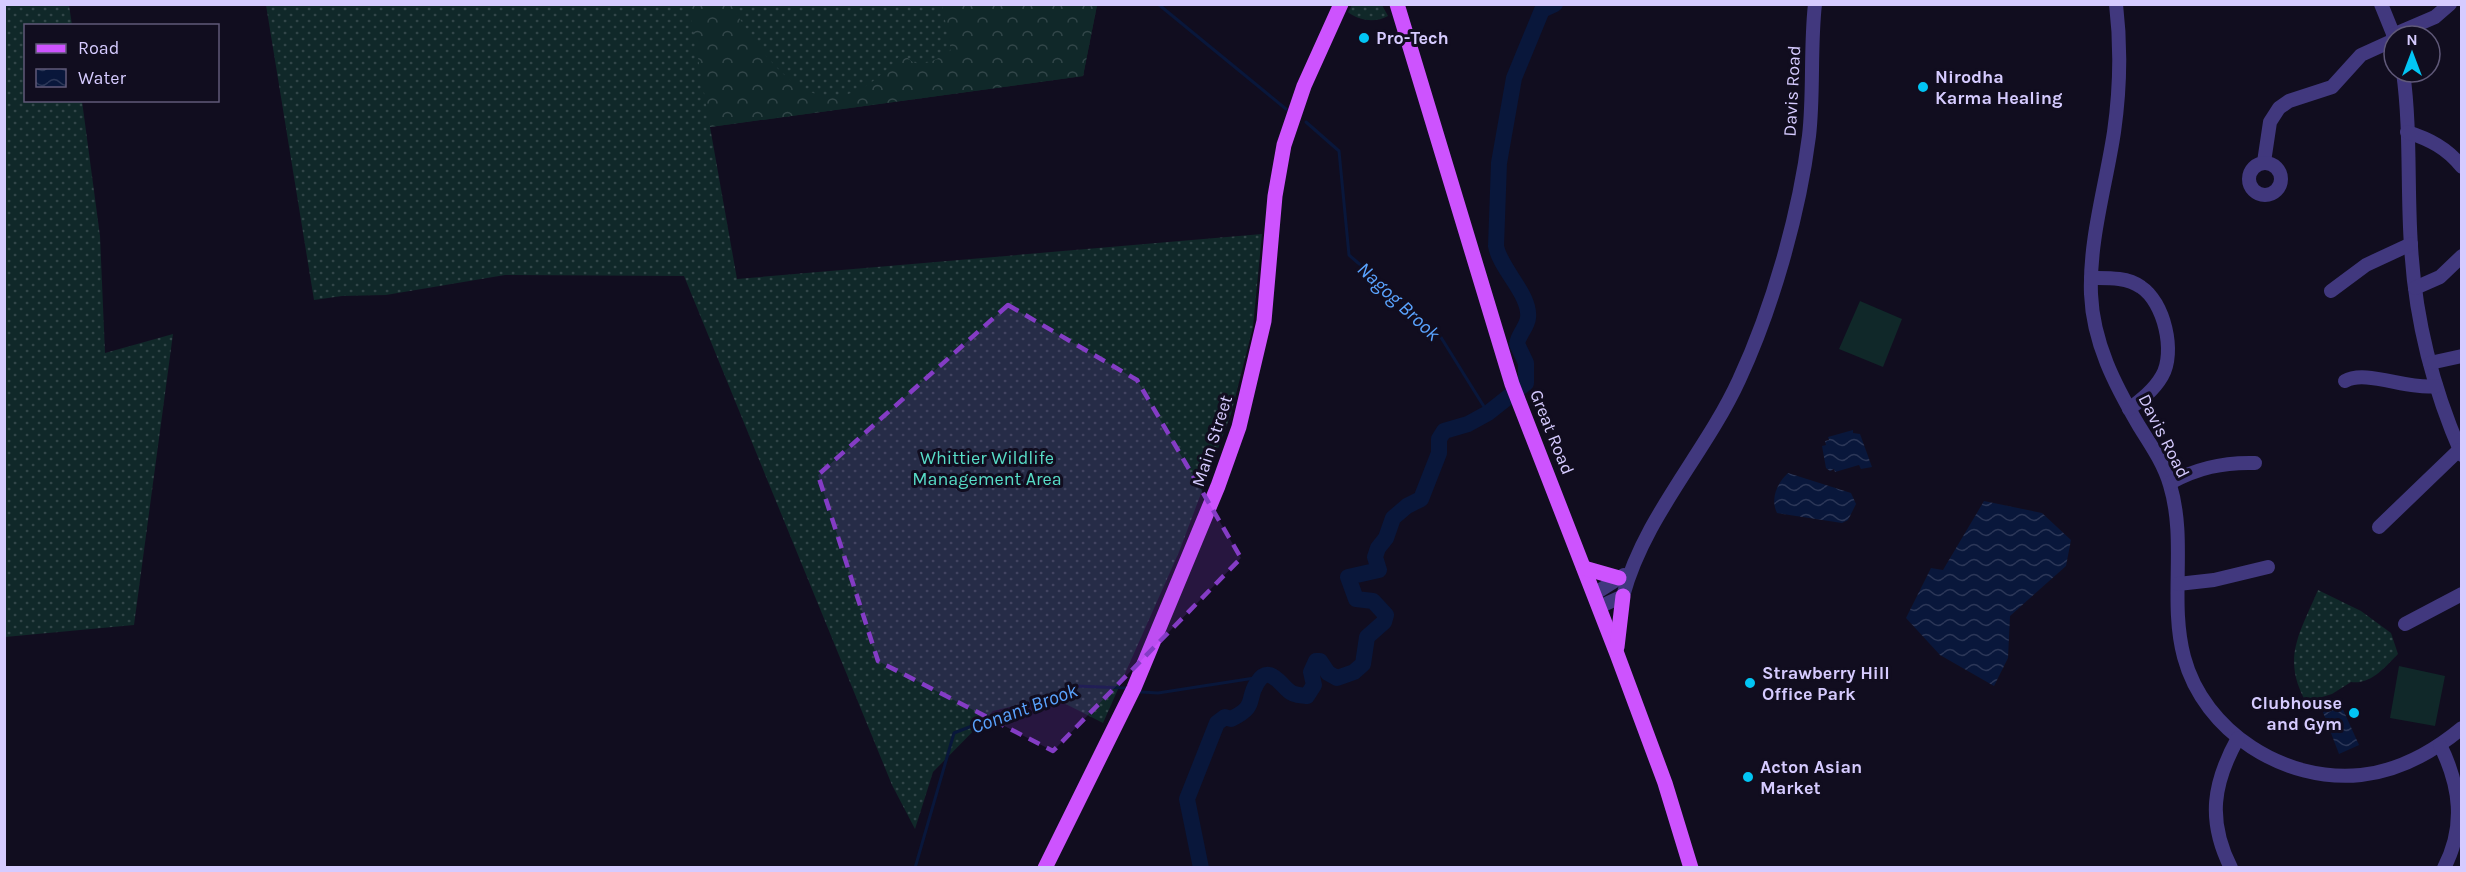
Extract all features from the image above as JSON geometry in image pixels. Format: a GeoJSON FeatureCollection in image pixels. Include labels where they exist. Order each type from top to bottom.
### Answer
{"type":"FeatureCollection","features":[{"type":"Feature","properties":{"kind":"main road","name":"Main Street"},"geometry":{"type":"LineString","coordinates":[[1045,867],[1134,688],[1218,486],[1239,427],[1264,321],[1274,203],[1284,145],[1304,86],[1341,4]]}},
{"type":"Feature","properties":{"kind":"main road","name":"Great Road"},"geometry":{"type":"LineString","coordinates":[[1396,6],[1512,384],[1617,653],[1665,783],[1691,867]]}},
{"type":"Feature","properties":{"kind":"main road"},"geometry":{"type":"LineString","coordinates":[[1584,568],[1624,575]]}},
{"type":"Feature","properties":{"kind":"main road"},"geometry":{"type":"LineString","coordinates":[[1617,653],[1623,596]]}},
{"type":"Feature","properties":{"kind":"street","name":"Davis Road"},"geometry":{"type":"LineString","coordinates":[[1597,600],[1624,575],[1738,382],[1762,324],[1797,205],[1807,147],[1815,4]]}},
{"type":"Feature","properties":{"kind":"street","name":"Davis Road"},"geometry":{"type":"LineString","coordinates":[[2116,4],[2119,45],[2116,112],[2091,278],[2097,339],[2129,409],[2161,462],[2174,497],[2179,631],[2189,671],[2205,701],[2238,738],[2272,758],[2301,770],[2346,776],[2397,766],[2427,754],[2462,728]]}},
{"type":"Feature","properties":{"kind":"street"},"geometry":{"type":"LineString","coordinates":[[2381,4],[2389,24]]}},
{"type":"Feature","properties":{"kind":"street"},"geometry":{"type":"LineString","coordinates":[[2421,24],[2435,17],[2450,4]]}},
{"type":"Feature","properties":{"kind":"street"},"geometry":{"type":"LineString","coordinates":[[2264,162],[2270,122],[2279,108],[2289,101],[2332,87],[2361,55],[2382,44]]}},
{"type":"Feature","properties":{"kind":"street"},"geometry":{"type":"LineString","coordinates":[[2379,528],[2460,448],[2436,386],[2415,288],[2404,84]]}},
{"type":"Feature","properties":{"kind":"street"},"geometry":{"type":"LineString","coordinates":[[2407,132],[2443,148],[2462,167]]}},
{"type":"Feature","properties":{"kind":"street"},"geometry":{"type":"LineString","coordinates":[[2331,291],[2366,265],[2411,244]]}},
{"type":"Feature","properties":{"kind":"street"},"geometry":{"type":"LineString","coordinates":[[2415,288],[2440,277],[2462,256]]}},
{"type":"Feature","properties":{"kind":"street"},"geometry":{"type":"LineString","coordinates":[[2091,278],[2116,279],[2140,286],[2149,293],[2157,305],[2164,324],[2167,364],[2163,376],[2154,388],[2129,409]]}},
{"type":"Feature","properties":{"kind":"street"},"geometry":{"type":"LineString","coordinates":[[2430,363],[2462,356]]}},
{"type":"Feature","properties":{"kind":"street"},"geometry":{"type":"LineString","coordinates":[[2345,381],[2361,376],[2412,387],[2436,386]]}},
{"type":"Feature","properties":{"kind":"street"},"geometry":{"type":"LineString","coordinates":[[2170,483],[2206,467],[2228,463],[2255,463]]}},
{"type":"Feature","properties":{"kind":"street"},"geometry":{"type":"LineString","coordinates":[[2178,584],[2214,580],[2268,567]]}},
{"type":"Feature","properties":{"kind":"street","name":"Davis Road"},"geometry":{"type":"LineString","coordinates":[[1623,596],[1624,575]]}},
{"type":"Feature","properties":{"kind":"street"},"geometry":{"type":"LineString","coordinates":[[2405,624],[2462,594]]}},
{"type":"Feature","properties":{"kind":"street"},"geometry":{"type":"LineString","coordinates":[[1597,600],[1623,596]]}},
{"type":"Feature","properties":{"kind":"street"},"geometry":{"type":"LineString","coordinates":[[2231,867],[2219,838],[2216,805],[2220,775],[2238,738]]}},
{"type":"Feature","properties":{"kind":"street"},"geometry":{"type":"LineString","coordinates":[[2440,745],[2456,782],[2458,809],[2458,827],[2444,867]]}},
{"type":"Feature","properties":{"kind":"highlighted area"},"geometry":{"type":"Polygon","coordinates":[[[1008,305],[1137,380],[1241,558],[1053,751],[878,661],[818,475],[1008,305]]]}},
{"type":"Feature","properties":{"kind":"green space"},"geometry":{"type":"Polygon","coordinates":[[[5,4],[69,5],[72,24],[24,24],[24,102],[82,102],[100,236],[105,353],[173,334],[134,625],[5,637],[5,4]]]}},
{"type":"Feature","properties":{"kind":"green space","name":"Whittier Wildlife Management Area"},"geometry":{"type":"Polygon","coordinates":[[[266,5],[1097,5],[1083,76],[710,127],[737,279],[1262,234],[1253,327],[1231,414],[1179,552],[1103,723],[1052,697],[993,711],[933,772],[915,829],[892,785],[684,276],[505,275],[386,295],[342,296],[314,300],[266,5]]]}},
{"type":"Feature","properties":{"kind":"green space"},"geometry":{"type":"Polygon","coordinates":[[[689,5],[731,5],[766,56],[785,76],[806,90],[827,96],[850,93],[875,79],[902,53],[911,61],[923,64],[951,50],[942,5],[1097,5],[1083,76],[710,127],[689,5]]]}},
{"type":"Feature","properties":{"kind":"green space"},"geometry":{"type":"Polygon","coordinates":[[[1352,5],[1382,5],[1388,16],[1378,20],[1362,19],[1348,12],[1352,5]]]}},
{"type":"Feature","properties":{"kind":"green space"},"geometry":{"type":"Polygon","coordinates":[[[1860,301],[1902,319],[1883,367],[1839,349],[1860,301]]]}},
{"type":"Feature","properties":{"kind":"green space"},"geometry":{"type":"Polygon","coordinates":[[[2318,590],[2361,611],[2391,633],[2398,654],[2371,678],[2351,682],[2332,694],[2322,697],[2324,707],[2310,709],[2301,692],[2294,663],[2299,636],[2318,590]]]}},
{"type":"Feature","properties":{"kind":"green space"},"geometry":{"type":"Polygon","coordinates":[[[2399,666],[2445,676],[2435,726],[2390,718],[2399,666]]]}},
{"type":"Feature","properties":{"kind":"water"},"geometry":{"type":"Polygon","coordinates":[[[1853,430],[1853,433],[1860,434],[1872,467],[1861,469],[1859,465],[1835,472],[1834,469],[1830,471],[1826,468],[1822,446],[1826,445],[1825,441],[1829,440],[1828,437],[1853,430]]]}},
{"type":"Feature","properties":{"kind":"water"},"geometry":{"type":"Polygon","coordinates":[[[1788,473],[1851,493],[1856,504],[1848,520],[1842,523],[1777,513],[1774,502],[1776,492],[1788,473]]]}},
{"type":"Feature","properties":{"kind":"water"},"geometry":{"type":"Polygon","coordinates":[[[1984,501],[2042,513],[2071,540],[2066,566],[2010,616],[2008,658],[1994,686],[1940,655],[1906,618],[1931,568],[1943,570],[1984,501]]]}},
{"type":"Feature","properties":{"kind":"water"},"geometry":{"type":"Polygon","coordinates":[[[2341,705],[2359,745],[2339,754],[2323,712],[2341,705]]]}},
{"type":"Feature","properties":{"kind":"waterway","name":"Nagog Brook"},"geometry":{"type":"LineString","coordinates":[[1158,4],[1286,109]]}},
{"type":"Feature","properties":{"kind":"waterway"},"geometry":{"type":"LineString","coordinates":[[1201,868],[1187,799],[1217,723],[1225,717],[1231,719],[1245,710],[1257,683],[1266,675],[1274,677],[1293,694],[1307,696],[1314,685],[1311,672],[1316,661],[1320,661],[1328,673],[1337,678],[1354,672],[1363,664],[1367,637],[1384,622],[1386,615],[1373,601],[1356,599],[1348,577],[1379,570],[1375,557],[1378,548],[1386,538],[1393,518],[1407,506],[1421,499],[1439,453],[1439,439],[1444,431],[1468,424],[1488,413],[1526,383],[1526,363],[1517,344],[1528,318],[1528,309],[1503,264],[1496,246],[1499,163],[1514,78],[1542,10],[1555,4]]}},
{"type":"Feature","properties":{"kind":"waterway","name":"Nagog Brook"},"geometry":{"type":"LineString","coordinates":[[1306,122],[1339,151],[1349,255],[1437,331],[1488,413]]}},
{"type":"Feature","properties":{"kind":"waterway","name":"Conant Brook"},"geometry":{"type":"LineString","coordinates":[[1141,692],[1158,693],[1261,677]]}},
{"type":"Feature","properties":{"kind":"waterway","name":"Conant Brook"},"geometry":{"type":"LineString","coordinates":[[915,868],[954,733],[1075,686],[1126,688]]}},
{"type":"Feature","properties":{"kind":"place","name":"Pro-Tech"},"geometry":{"type":"Point","coordinates":[1364,38]}},
{"type":"Feature","properties":{"kind":"place","name":"Nirodha Karma Healing"},"geometry":{"type":"Point","coordinates":[1923,87]}},
{"type":"Feature","properties":{"kind":"place","name":"Strawberry Hill Office Park"},"geometry":{"type":"Point","coordinates":[1750,683]}},
{"type":"Feature","properties":{"kind":"place","name":"Clubhouse and Gym"},"geometry":{"type":"Point","coordinates":[2354,713]}},
{"type":"Feature","properties":{"kind":"place","name":"Acton Asian Market"},"geometry":{"type":"Point","coordinates":[1748,777]}}]}
